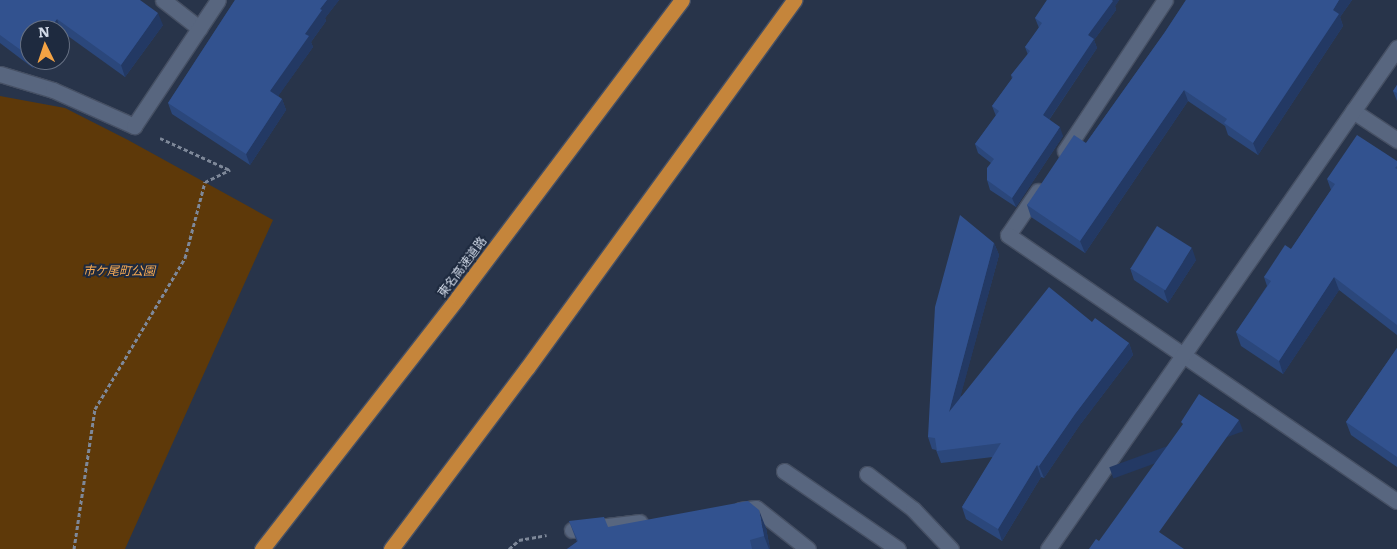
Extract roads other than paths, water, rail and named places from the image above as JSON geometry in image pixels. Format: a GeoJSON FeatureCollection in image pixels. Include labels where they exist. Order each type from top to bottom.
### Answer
{"type":"FeatureCollection","features":[{"type":"Feature","properties":{"kind":"highway","name":"東名高速道路"},"geometry":{"type":"LineString","coordinates":[[262,549],[458,297],[682,0]]}},
{"type":"Feature","properties":{"kind":"highway"},"geometry":{"type":"LineString","coordinates":[[391,549],[527,368],[794,0]]}},
{"type":"Feature","properties":{"kind":"street"},"geometry":{"type":"LineString","coordinates":[[162,0],[198,28]]}},
{"type":"Feature","properties":{"kind":"street"},"geometry":{"type":"LineString","coordinates":[[0,74],[53,90],[134,126],[218,0]]}},
{"type":"Feature","properties":{"kind":"street"},"geometry":{"type":"LineString","coordinates":[[1057,162],[1165,0]]}},
{"type":"Feature","properties":{"kind":"street"},"geometry":{"type":"LineString","coordinates":[[1048,549],[1397,48]]}},
{"type":"Feature","properties":{"kind":"street"},"geometry":{"type":"LineString","coordinates":[[1353,111],[1397,140]]}},
{"type":"Feature","properties":{"kind":"street"},"geometry":{"type":"LineString","coordinates":[[1046,179],[1008,235],[1397,501]]}},
{"type":"Feature","properties":{"kind":"street"},"geometry":{"type":"LineString","coordinates":[[784,471],[898,549]]}},
{"type":"Feature","properties":{"kind":"street"},"geometry":{"type":"LineString","coordinates":[[867,474],[913,509],[951,549]]}},
{"type":"Feature","properties":{"kind":"street"},"geometry":{"type":"LineString","coordinates":[[727,511],[756,508],[808,549]]}},
{"type":"Feature","properties":{"kind":"street"},"geometry":{"type":"LineString","coordinates":[[572,530],[659,520]]}},
{"type":"Feature","properties":{"kind":"park label","name":"市ケ尾町公園"},"geometry":{"type":"Point","coordinates":[119,271]}}]}
